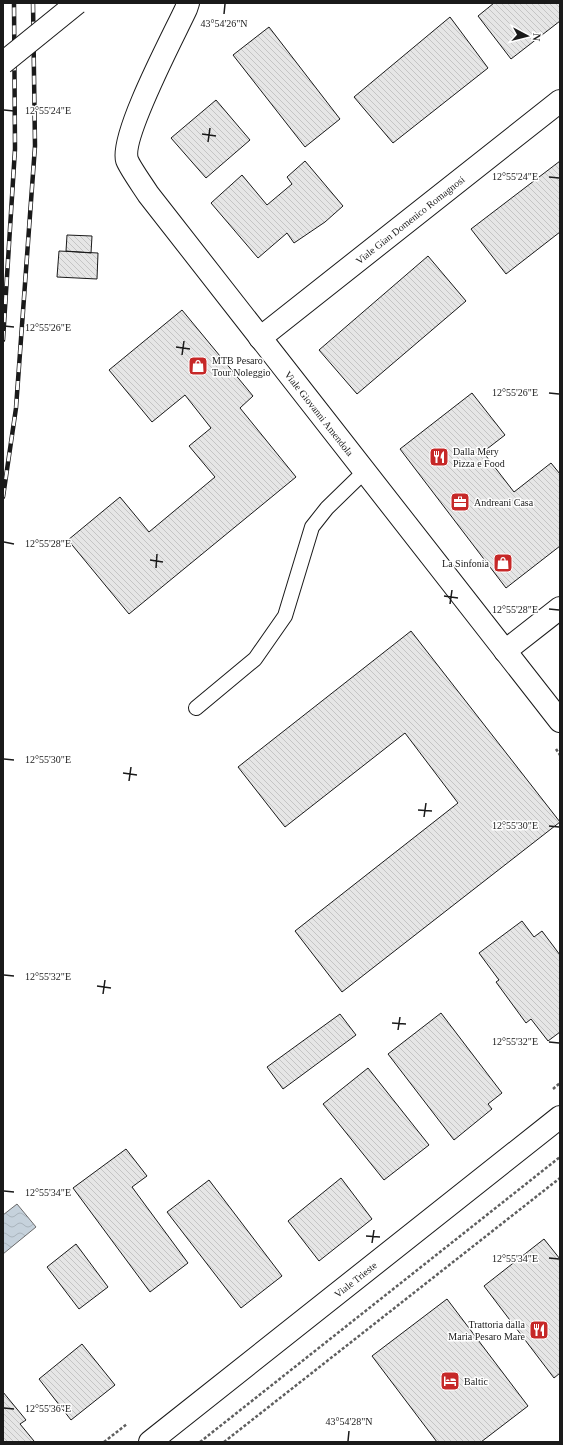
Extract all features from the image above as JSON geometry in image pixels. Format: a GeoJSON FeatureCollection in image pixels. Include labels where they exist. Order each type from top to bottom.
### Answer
{"type":"FeatureCollection","features":[{"type":"Feature","properties":{"kind":"street"},"geometry":{"type":"LineString","coordinates":[[3,63],[77,3]]}},
{"type":"Feature","properties":{"kind":"street","name":"Viale Giovanni Amendola"},"geometry":{"type":"LineString","coordinates":[[188,3],[147,92],[129,138],[127,159],[148,194],[560,721]]}},
{"type":"Feature","properties":{"kind":"street","name":"Viale Gian Domenico Romagnosi"},"geometry":{"type":"LineString","coordinates":[[260,338],[560,101]]}},
{"type":"Feature","properties":{"kind":"street"},"geometry":{"type":"LineString","coordinates":[[505,651],[560,608]]}},
{"type":"Feature","properties":{"kind":"street","name":"Viale Trieste"},"geometry":{"type":"LineString","coordinates":[[150,1442],[560,1117]]}},
{"type":"Feature","properties":{"kind":"lane"},"geometry":{"type":"LineString","coordinates":[[196,708],[255,659],[285,616],[312,528],[337,497],[364,472]]}},
{"type":"Feature","properties":{"kind":"path"},"geometry":{"type":"LineString","coordinates":[[200,1442],[560,1157]]}},
{"type":"Feature","properties":{"kind":"path"},"geometry":{"type":"LineString","coordinates":[[224,1442],[560,1178]]}},
{"type":"Feature","properties":{"kind":"water"},"geometry":{"type":"Polygon","coordinates":[[[17,1204],[36,1227],[3,1254],[3,1215],[17,1204]]]}},
{"type":"Feature","properties":{"kind":"building"},"geometry":{"type":"Polygon","coordinates":[[[494,3],[560,3],[560,21],[511,59],[478,16],[494,3]]]}},
{"type":"Feature","properties":{"kind":"building"},"geometry":{"type":"Polygon","coordinates":[[[450,17],[488,68],[393,143],[354,97],[450,17]]]}},
{"type":"Feature","properties":{"kind":"building"},"geometry":{"type":"Polygon","coordinates":[[[269,27],[340,119],[305,147],[233,55],[269,27]]]}},
{"type":"Feature","properties":{"kind":"building"},"geometry":{"type":"Polygon","coordinates":[[[216,100],[250,140],[206,178],[171,138],[216,100]]]}},
{"type":"Feature","properties":{"kind":"building"},"geometry":{"type":"Polygon","coordinates":[[[305,161],[343,206],[325,222],[294,243],[287,233],[258,258],[211,203],[242,175],[267,205],[292,184],[287,177],[305,161]]]}},
{"type":"Feature","properties":{"kind":"building"},"geometry":{"type":"Polygon","coordinates":[[[560,161],[560,232],[506,274],[471,229],[560,161]]]}},
{"type":"Feature","properties":{"kind":"building"},"geometry":{"type":"Polygon","coordinates":[[[67,235],[92,236],[91,253],[66,251],[67,235]]]}},
{"type":"Feature","properties":{"kind":"building"},"geometry":{"type":"Polygon","coordinates":[[[59,251],[98,253],[97,279],[57,277],[59,251]]]}},
{"type":"Feature","properties":{"kind":"building"},"geometry":{"type":"Polygon","coordinates":[[[428,256],[466,301],[357,394],[319,350],[428,256]]]}},
{"type":"Feature","properties":{"kind":"building"},"geometry":{"type":"Polygon","coordinates":[[[182,310],[253,396],[240,408],[296,477],[129,614],[68,540],[120,497],[149,532],[215,477],[189,446],[211,428],[185,395],[152,422],[109,370],[182,310]]]}},
{"type":"Feature","properties":{"kind":"building"},"geometry":{"type":"Polygon","coordinates":[[[472,393],[505,435],[483,452],[514,492],[551,463],[560,474],[560,546],[506,588],[400,449],[472,393]]]}},
{"type":"Feature","properties":{"kind":"building"},"geometry":{"type":"Polygon","coordinates":[[[411,631],[560,822],[342,992],[295,931],[458,803],[405,733],[285,827],[238,767],[411,631]]]}},
{"type":"Feature","properties":{"kind":"building"},"geometry":{"type":"Polygon","coordinates":[[[522,921],[534,937],[542,931],[560,955],[560,1032],[548,1041],[531,1019],[526,1023],[496,982],[499,980],[479,953],[522,921]]]}},
{"type":"Feature","properties":{"kind":"building"},"geometry":{"type":"Polygon","coordinates":[[[441,1013],[502,1093],[488,1104],[492,1109],[454,1140],[388,1054],[441,1013]]]}},
{"type":"Feature","properties":{"kind":"building"},"geometry":{"type":"Polygon","coordinates":[[[340,1014],[356,1035],[283,1089],[267,1067],[340,1014]]]}},
{"type":"Feature","properties":{"kind":"building"},"geometry":{"type":"Polygon","coordinates":[[[368,1068],[429,1145],[384,1180],[323,1104],[368,1068]]]}},
{"type":"Feature","properties":{"kind":"building"},"geometry":{"type":"Polygon","coordinates":[[[126,1149],[147,1176],[132,1187],[188,1263],[150,1292],[73,1188],[126,1149]]]}},
{"type":"Feature","properties":{"kind":"building"},"geometry":{"type":"Polygon","coordinates":[[[341,1178],[372,1219],[319,1261],[288,1221],[341,1178]]]}},
{"type":"Feature","properties":{"kind":"building"},"geometry":{"type":"Polygon","coordinates":[[[209,1180],[282,1276],[241,1308],[167,1212],[209,1180]]]}},
{"type":"Feature","properties":{"kind":"building","name":"Trattoria dalla Maria Pesaro Mare"},"geometry":{"type":"Polygon","coordinates":[[[544,1239],[560,1259],[560,1373],[554,1378],[484,1286],[544,1239]]]}},
{"type":"Feature","properties":{"kind":"building"},"geometry":{"type":"Polygon","coordinates":[[[76,1244],[108,1287],[79,1309],[47,1267],[76,1244]]]}},
{"type":"Feature","properties":{"kind":"building","name":"Baltic"},"geometry":{"type":"Polygon","coordinates":[[[447,1299],[528,1406],[481,1442],[437,1442],[372,1356],[447,1299]]]}},
{"type":"Feature","properties":{"kind":"building"},"geometry":{"type":"Polygon","coordinates":[[[82,1344],[115,1385],[71,1420],[39,1379],[82,1344]]]}},
{"type":"Feature","properties":{"kind":"building"},"geometry":{"type":"Polygon","coordinates":[[[3,1392],[26,1420],[20,1424],[34,1441],[3,1442],[3,1392]]]}},
{"type":"Feature","properties":{"kind":"railway"},"geometry":{"type":"LineString","coordinates":[[3,340],[15,149],[14,3]]}},
{"type":"Feature","properties":{"kind":"railway"},"geometry":{"type":"LineString","coordinates":[[3,497],[16,408],[35,146],[33,3]]}},
{"type":"Feature","properties":{"kind":"place","name":"MTB Pesaro Tour Noleggio"},"geometry":{"type":"Point","coordinates":[198,366]}},
{"type":"Feature","properties":{"kind":"place","name":"Dalla Mery Pizza e Food"},"geometry":{"type":"Point","coordinates":[439,457]}},
{"type":"Feature","properties":{"kind":"place","name":"Andreani Casa"},"geometry":{"type":"Point","coordinates":[460,502]}},
{"type":"Feature","properties":{"kind":"place","name":"La Sinfonia"},"geometry":{"type":"Point","coordinates":[503,563]}},
{"type":"Feature","properties":{"kind":"place","name":"Trattoria dalla Maria Pesaro Mare"},"geometry":{"type":"Point","coordinates":[539,1330]}},
{"type":"Feature","properties":{"kind":"place","name":"Baltic"},"geometry":{"type":"Point","coordinates":[450,1381]}}]}
